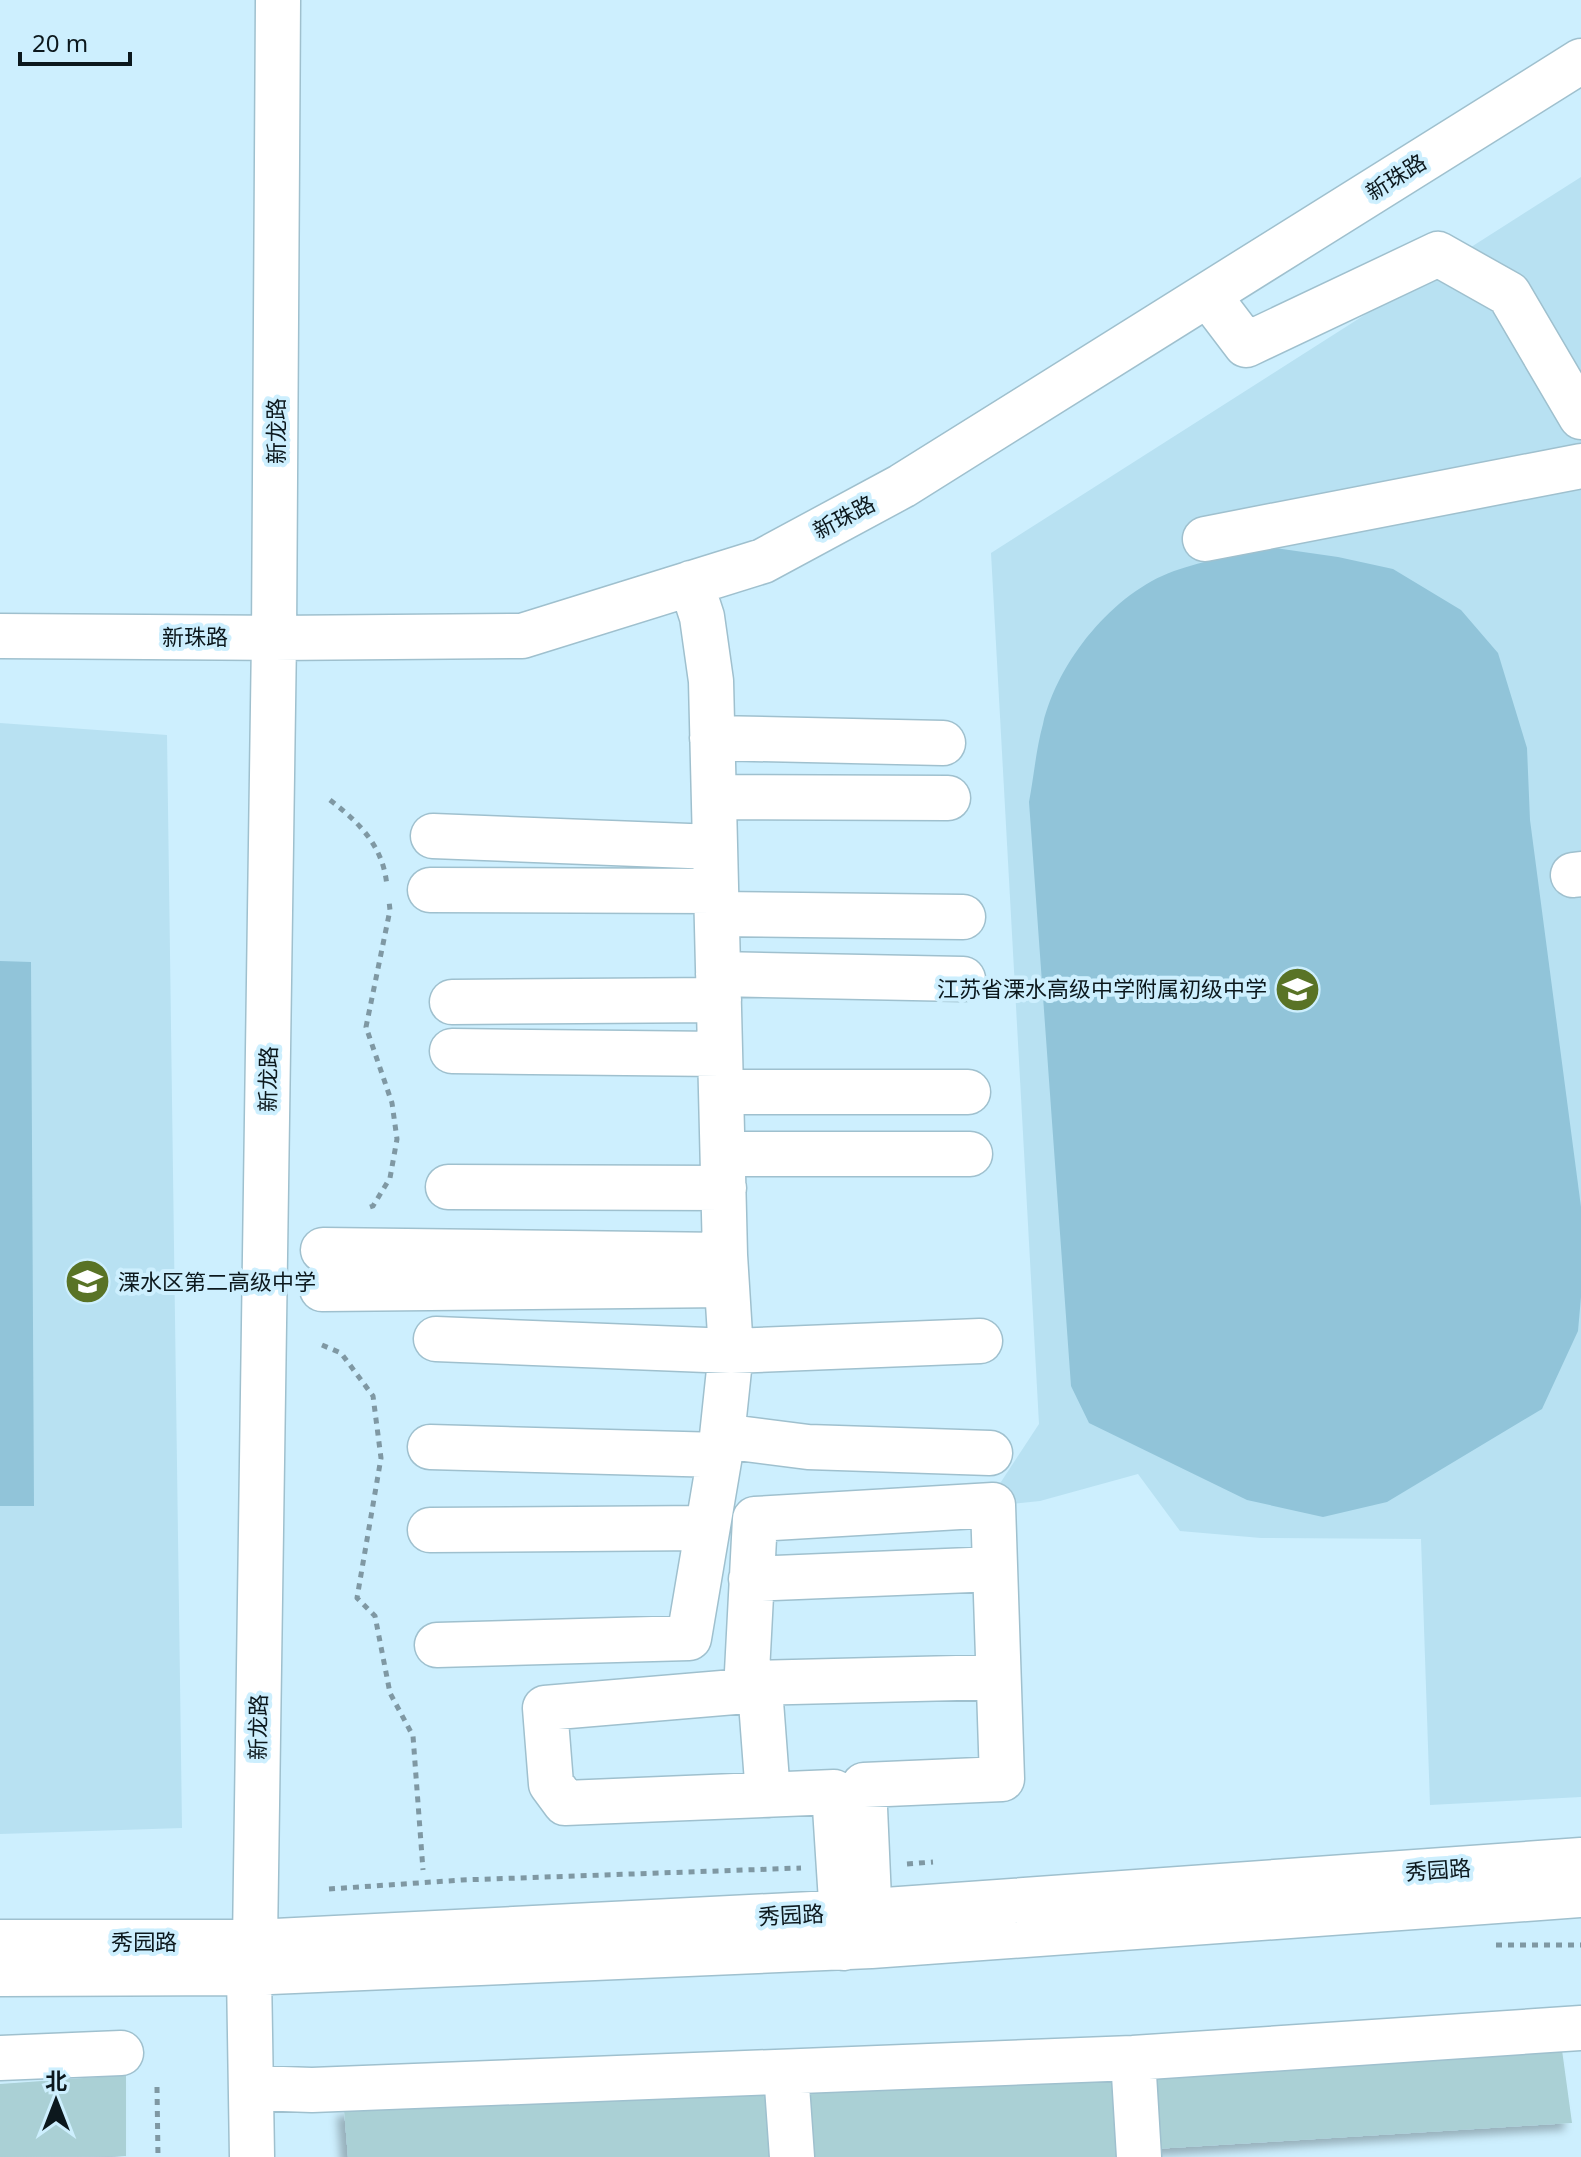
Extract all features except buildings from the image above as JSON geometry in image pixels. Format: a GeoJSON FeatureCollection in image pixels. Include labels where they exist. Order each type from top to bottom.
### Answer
{"type":"FeatureCollection","features":[{"type":"Feature","properties":{"kind":"street","name":"新龙路"},"geometry":{"type":"LineString","coordinates":[[252,2157],[252,1958],[274,638],[278,0]]}},
{"type":"Feature","properties":{"kind":"street","name":"新珠路"},"geometry":{"type":"LineString","coordinates":[[0,636],[522,636],[763,561],[902,486],[1581,61]]}},
{"type":"Feature","properties":{"kind":"street"},"geometry":{"type":"LineString","coordinates":[[1208,295],[1246,345],[1438,254],[1509,294],[1581,417]]}},
{"type":"Feature","properties":{"kind":"street"},"geometry":{"type":"LineString","coordinates":[[1205,539],[1581,466]]}},
{"type":"Feature","properties":{"kind":"street"},"geometry":{"type":"LineString","coordinates":[[437,1645],[689,1638],[721,1445],[731,1351],[723,1171],[711,681],[704,630],[691,583]]}},
{"type":"Feature","properties":{"kind":"street"},"geometry":{"type":"LineString","coordinates":[[712,738],[943,743]]}},
{"type":"Feature","properties":{"kind":"street"},"geometry":{"type":"LineString","coordinates":[[714,797],[948,798]]}},
{"type":"Feature","properties":{"kind":"street"},"geometry":{"type":"LineString","coordinates":[[433,836],[715,847]]}},
{"type":"Feature","properties":{"kind":"street"},"geometry":{"type":"LineString","coordinates":[[430,890],[963,917]]}},
{"type":"Feature","properties":{"kind":"street"},"geometry":{"type":"LineString","coordinates":[[452,1002],[718,987],[963,979]]}},
{"type":"Feature","properties":{"kind":"street"},"geometry":{"type":"LineString","coordinates":[[452,1051],[968,1092]]}},
{"type":"Feature","properties":{"kind":"street"},"geometry":{"type":"LineString","coordinates":[[448,1187],[970,1154]]}},
{"type":"Feature","properties":{"kind":"street"},"geometry":{"type":"LineString","coordinates":[[322,1269],[726,1270]]}},
{"type":"Feature","properties":{"kind":"street"},"geometry":{"type":"LineString","coordinates":[[436,1339],[731,1351],[980,1341]]}},
{"type":"Feature","properties":{"kind":"street"},"geometry":{"type":"LineString","coordinates":[[430,1447],[721,1445],[990,1453]]}},
{"type":"Feature","properties":{"kind":"street"},"geometry":{"type":"LineString","coordinates":[[768,1795],[761,1702],[746,1687],[755,1519],[993,1505],[1002,1779],[864,1785],[852,1849]]}},
{"type":"Feature","properties":{"kind":"street"},"geometry":{"type":"LineString","coordinates":[[430,1530],[707,1528]]}},
{"type":"Feature","properties":{"kind":"street"},"geometry":{"type":"LineString","coordinates":[[751,1579],[995,1569]]}},
{"type":"Feature","properties":{"kind":"street"},"geometry":{"type":"LineString","coordinates":[[857,1929],[852,1849],[834,1792],[565,1803],[551,1784],[545,1708],[746,1687],[998,1677]]}},
{"type":"Feature","properties":{"kind":"street","name":"秀园路"},"geometry":{"type":"LineString","coordinates":[[857,1929],[1581,1860]]}},
{"type":"Feature","properties":{"kind":"street","name":"秀园路"},"geometry":{"type":"LineString","coordinates":[[0,1974],[252,1958],[1581,1895]]}},
{"type":"Feature","properties":{"kind":"street","name":"秀园路"},"geometry":{"type":"LineString","coordinates":[[0,1942],[252,1958]]}},
{"type":"Feature","properties":{"kind":"street"},"geometry":{"type":"LineString","coordinates":[[251,2088],[312,2090],[1133,2058],[1581,2028]]}},
{"type":"Feature","properties":{"kind":"street"},"geometry":{"type":"LineString","coordinates":[[0,2058],[121,2053]]}},
{"type":"Feature","properties":{"kind":"street"},"geometry":{"type":"LineString","coordinates":[[1133,2058],[1139,2157]]}},
{"type":"Feature","properties":{"kind":"street"},"geometry":{"type":"LineString","coordinates":[[786,2072],[792,2157]]}},
{"type":"Feature","properties":{"kind":"path"},"geometry":{"type":"LineString","coordinates":[[330,800],[373,840],[386,875],[390,910],[366,1027],[392,1103],[397,1139],[390,1178],[373,1206],[361,1210]]}},
{"type":"Feature","properties":{"kind":"path"},"geometry":{"type":"LineString","coordinates":[[322,1345],[341,1353],[373,1396],[381,1458],[357,1598],[375,1616],[390,1693],[413,1736],[423,1870]]}},
{"type":"Feature","properties":{"kind":"path"},"geometry":{"type":"LineString","coordinates":[[157,2087],[158,2157]]}},
{"type":"Feature","properties":{"kind":"shaded area","name":"江苏省溧水高级中学附属初级中学"},"geometry":{"type":"Polygon","coordinates":[[[1581,177],[1581,1797],[1430,1805],[1421,1539],[1261,1538],[1180,1531],[1138,1474],[1040,1501],[1011,1504],[997,1488],[1039,1424],[991,553],[1581,177]]]}},
{"type":"Feature","properties":{"kind":"shaded area","name":"江苏省溧水高级中学附属初级中学"},"geometry":{"type":"Polygon","coordinates":[[[1269,547],[1393,569],[1461,610],[1498,653],[1527,748],[1530,820],[1581,1207],[1578,1331],[1542,1409],[1387,1502],[1323,1517],[1247,1500],[1089,1423],[1071,1386],[1029,802],[1050,700],[1061,677],[1091,632],[1130,595],[1151,581],[1174,571],[1269,547]]]}},
{"type":"Feature","properties":{"kind":"shaded area","name":"溧水区第二高级中学"},"geometry":{"type":"Polygon","coordinates":[[[0,723],[167,735],[182,1828],[0,1834],[0,723]]]}},
{"type":"Feature","properties":{"kind":"shaded area"},"geometry":{"type":"Polygon","coordinates":[[[0,961],[31,962],[34,1506],[0,1506],[0,961]]]}},
{"type":"Feature","properties":{"kind":"place","name":"江苏省溧水高级中学附属初级中学"},"geometry":{"type":"Point","coordinates":[1298,989]}},
{"type":"Feature","properties":{"kind":"place","name":"溧水区第二高级中学"},"geometry":{"type":"Point","coordinates":[87,1282]}}]}
